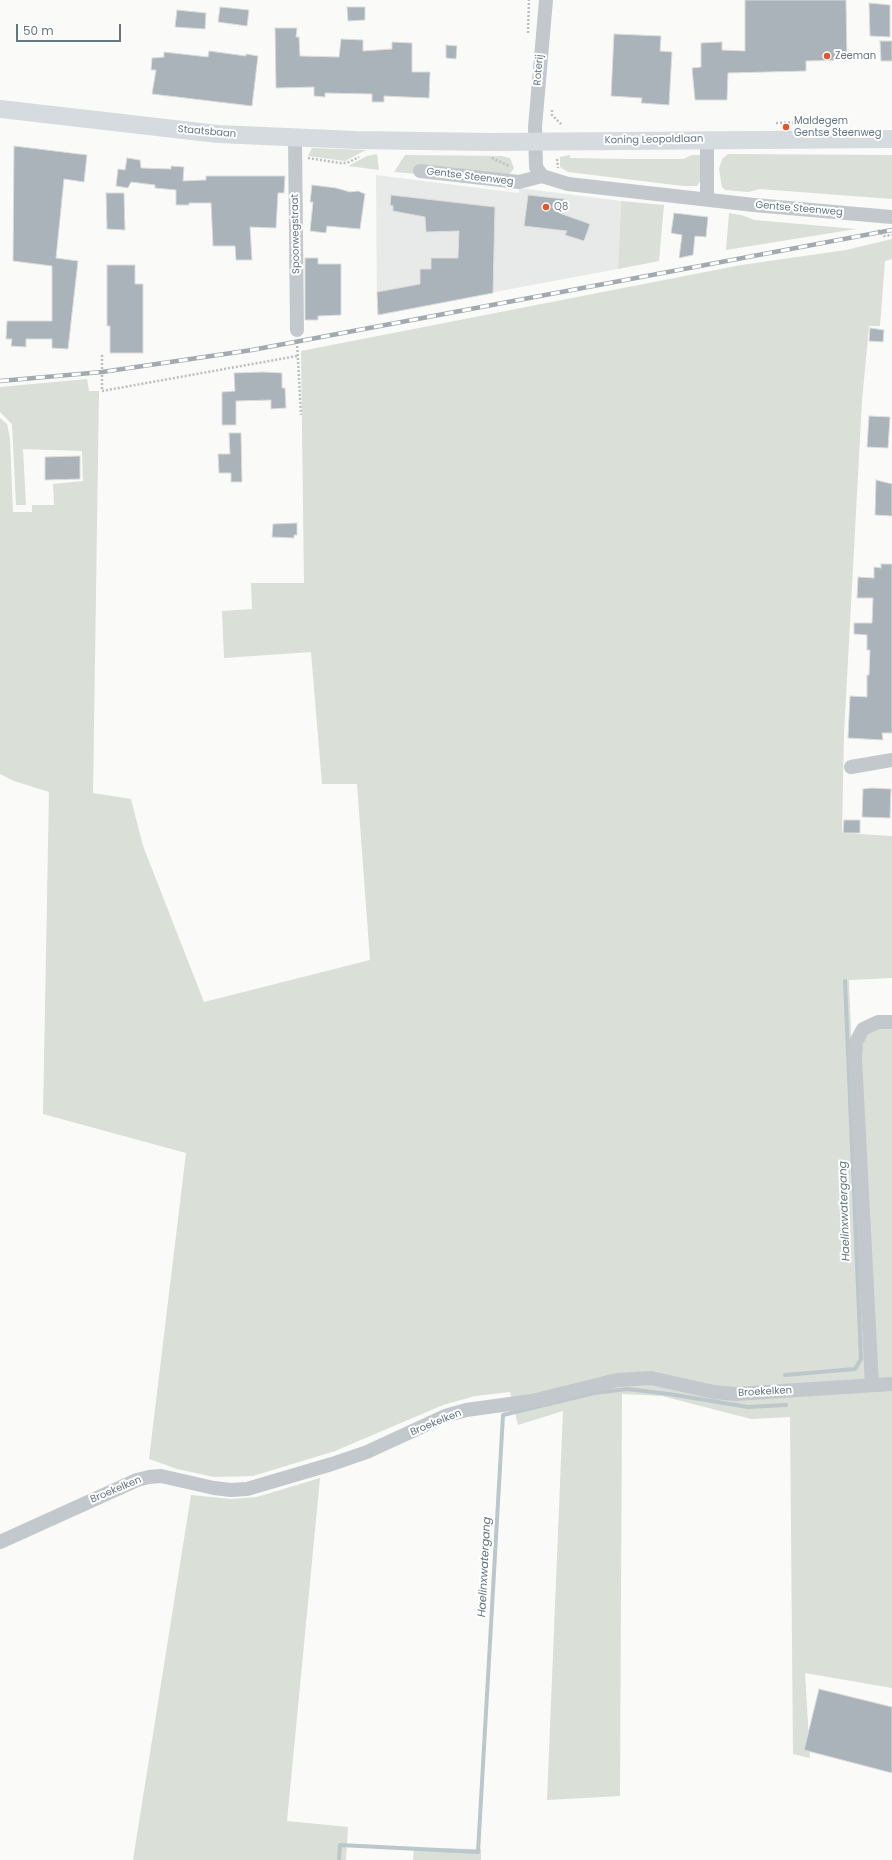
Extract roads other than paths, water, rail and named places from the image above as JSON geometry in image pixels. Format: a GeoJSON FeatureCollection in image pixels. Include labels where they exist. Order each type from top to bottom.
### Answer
{"type":"FeatureCollection","features":[{"type":"Feature","properties":{"kind":"main road","name":"Staatsbaan"},"geometry":{"type":"LineString","coordinates":[[0,109],[218,134],[416,142]]}},
{"type":"Feature","properties":{"kind":"main road","name":"Koning Leopoldlaan"},"geometry":{"type":"LineString","coordinates":[[416,142],[892,139]]}},
{"type":"Feature","properties":{"kind":"street","name":"Roterij"},"geometry":{"type":"LineString","coordinates":[[535,141],[536,108],[546,0]]}},
{"type":"Feature","properties":{"kind":"street","name":"Spoorwegstraat"},"geometry":{"type":"LineString","coordinates":[[295,138],[297,330]]}},
{"type":"Feature","properties":{"kind":"street"},"geometry":{"type":"LineString","coordinates":[[706,199],[707,139]]}},
{"type":"Feature","properties":{"kind":"street"},"geometry":{"type":"LineString","coordinates":[[535,141],[536,167],[542,176]]}},
{"type":"Feature","properties":{"kind":"street","name":"Gentse Steenweg"},"geometry":{"type":"LineString","coordinates":[[420,171],[519,182],[542,176],[568,184],[892,217]]}},
{"type":"Feature","properties":{"kind":"street"},"geometry":{"type":"LineString","coordinates":[[851,767],[892,760]]}},
{"type":"Feature","properties":{"kind":"street"},"geometry":{"type":"LineString","coordinates":[[872,1385],[855,1058],[856,1042],[863,1029],[878,1022],[892,1022]]}},
{"type":"Feature","properties":{"kind":"street","name":"Broekelken"},"geometry":{"type":"LineString","coordinates":[[0,1542],[137,1480],[149,1476],[161,1476],[214,1488],[231,1490],[247,1489],[353,1457],[446,1416],[466,1410],[532,1401],[617,1380],[651,1378],[714,1392],[735,1394],[892,1384]]}},
{"type":"Feature","properties":{"kind":"waterway","name":"Haelinxwatergang"},"geometry":{"type":"LineString","coordinates":[[785,1375],[855,1369],[861,1359],[845,981]]}},
{"type":"Feature","properties":{"kind":"waterway","name":"Haelinxwatergang"},"geometry":{"type":"LineString","coordinates":[[339,1860],[340,1845],[478,1852],[503,1415],[594,1393],[627,1389],[669,1394],[748,1407],[786,1405]]}},
{"type":"Feature","properties":{"kind":"railway"},"geometry":{"type":"LineString","coordinates":[[0,381],[102,372],[252,350],[892,230]]}},
{"type":"Feature","properties":{"kind":"place","name":"Zeeman"},"geometry":{"type":"Point","coordinates":[827,56]}},
{"type":"Feature","properties":{"kind":"place","name":"Maldegem Gentse Steenweg"},"geometry":{"type":"Point","coordinates":[786,127]}},
{"type":"Feature","properties":{"kind":"place","name":"Q8"},"geometry":{"type":"Point","coordinates":[546,207]}}]}
